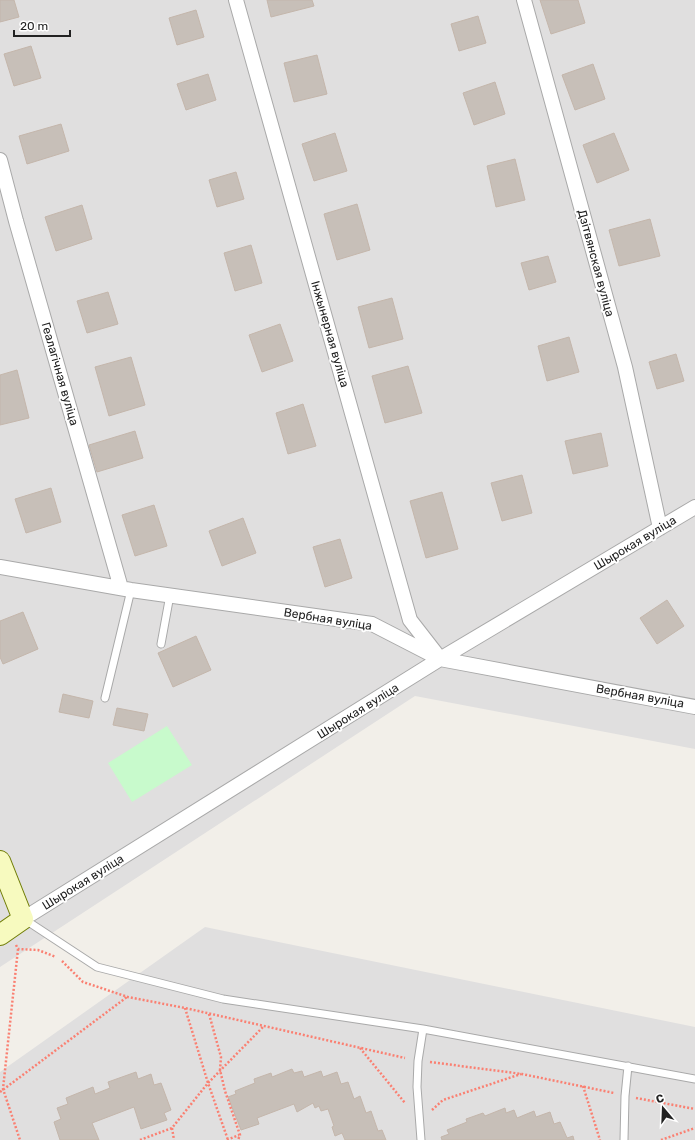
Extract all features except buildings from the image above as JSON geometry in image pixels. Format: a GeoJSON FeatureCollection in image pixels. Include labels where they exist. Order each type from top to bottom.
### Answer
{"type":"FeatureCollection","features":[{"type":"Feature","properties":{"kind":"street","name":"Інжынерная вуліца"},"geometry":{"type":"LineString","coordinates":[[236,0],[410,620],[440,659]]}},
{"type":"Feature","properties":{"kind":"street","name":"Дзітвянская вуліца"},"geometry":{"type":"LineString","coordinates":[[524,0],[625,367],[660,528]]}},
{"type":"Feature","properties":{"kind":"street","name":"Геалагічная вуліца"},"geometry":{"type":"LineString","coordinates":[[0,160],[16,221],[126,589]]}},
{"type":"Feature","properties":{"kind":"street","name":"Шырокая вуліца"},"geometry":{"type":"LineString","coordinates":[[10,928],[440,659],[695,506]]}},
{"type":"Feature","properties":{"kind":"street","name":"Вербная вуліца"},"geometry":{"type":"LineString","coordinates":[[0,567],[126,589],[372,624],[440,659],[695,707]]}},
{"type":"Feature","properties":{"kind":"street"},"geometry":{"type":"LineString","coordinates":[[0,861],[10,928]]}},
{"type":"Feature","properties":{"kind":"lane"},"geometry":{"type":"LineString","coordinates":[[105,698],[126,589]]}},
{"type":"Feature","properties":{"kind":"lane"},"geometry":{"type":"LineString","coordinates":[[161,644],[170,595]]}},
{"type":"Feature","properties":{"kind":"lane"},"geometry":{"type":"LineString","coordinates":[[10,928],[97,967],[223,999],[423,1029],[695,1079]]}},
{"type":"Feature","properties":{"kind":"lane"},"geometry":{"type":"LineString","coordinates":[[421,1140],[417,1087],[418,1061],[423,1029]]}},
{"type":"Feature","properties":{"kind":"lane"},"geometry":{"type":"LineString","coordinates":[[624,1140],[625,1096],[628,1066]]}},
{"type":"Feature","properties":{"kind":"path"},"geometry":{"type":"LineString","coordinates":[[0,1092],[2,1088],[18,949],[10,928]]}},
{"type":"Feature","properties":{"kind":"path"},"geometry":{"type":"LineString","coordinates":[[18,949],[38,950],[59,958],[83,982],[128,997],[185,1008],[418,1061],[522,1074],[695,1109]]}},
{"type":"Feature","properties":{"kind":"path"},"geometry":{"type":"LineString","coordinates":[[2,1088],[128,997]]}},
{"type":"Feature","properties":{"kind":"path"},"geometry":{"type":"LineString","coordinates":[[185,1008],[227,1140],[240,1135]]}},
{"type":"Feature","properties":{"kind":"path"},"geometry":{"type":"LineString","coordinates":[[208,1014],[221,1057],[220,1070],[225,1091],[240,1135],[238,1140]]}},
{"type":"Feature","properties":{"kind":"path"},"geometry":{"type":"LineString","coordinates":[[140,1140],[172,1128],[220,1070],[263,1026]]}},
{"type":"Feature","properties":{"kind":"path"},"geometry":{"type":"LineString","coordinates":[[360,1048],[419,1120],[443,1100],[522,1074]]}},
{"type":"Feature","properties":{"kind":"path"},"geometry":{"type":"LineString","coordinates":[[582,1085],[600,1140]]}},
{"type":"Feature","properties":{"kind":"path"},"geometry":{"type":"LineString","coordinates":[[2,1088],[20,1140]]}},
{"type":"Feature","properties":{"kind":"path"},"geometry":{"type":"LineString","coordinates":[[172,1128],[174,1140]]}},
{"type":"Feature","properties":{"kind":"path"},"geometry":{"type":"LineString","coordinates":[[661,1140],[695,1128]]}},
{"type":"Feature","properties":{"kind":"shaded area"},"geometry":{"type":"Polygon","coordinates":[[[0,0],[695,0],[695,749],[415,696],[0,967],[0,0]]]}},
{"type":"Feature","properties":{"kind":"shaded area"},"geometry":{"type":"Polygon","coordinates":[[[205,927],[695,1027],[695,1140],[0,1140],[0,1072],[205,927]]]}},
{"type":"Feature","properties":{"kind":"green space"},"geometry":{"type":"Polygon","coordinates":[[[167,726],[192,765],[132,802],[108,763],[167,726]]]}}]}
